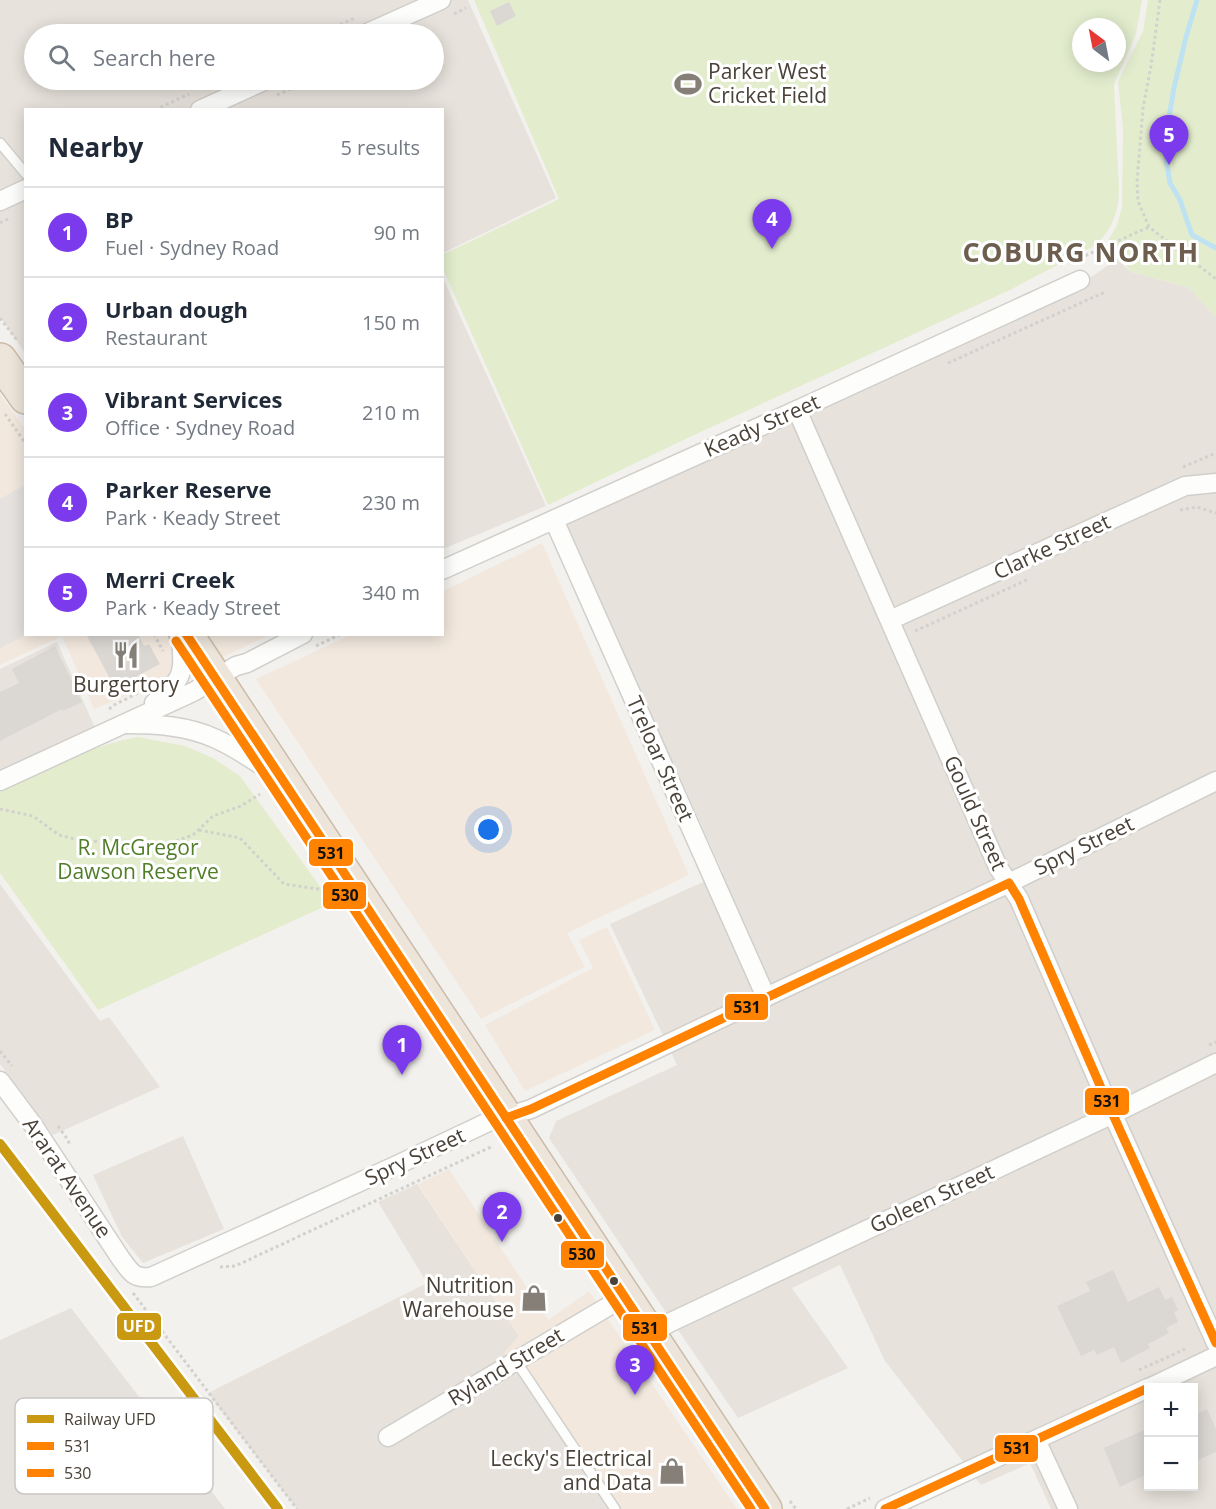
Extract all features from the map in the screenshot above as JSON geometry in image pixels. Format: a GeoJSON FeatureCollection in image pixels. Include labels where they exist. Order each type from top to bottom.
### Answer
{"type":"FeatureCollection","features":[{"type":"Feature","properties":{"kind":"highway"},"geometry":{"type":"LineString","coordinates":[[10,353],[24,392]]}},
{"type":"Feature","properties":{"kind":"highway"},"geometry":{"type":"LineString","coordinates":[[187,636],[215,679],[271,786],[500,1132],[624,1297],[765,1509]]}},
{"type":"Feature","properties":{"kind":"street"},"geometry":{"type":"LineString","coordinates":[[387,24],[441,0]]}},
{"type":"Feature","properties":{"kind":"street"},"geometry":{"type":"LineString","coordinates":[[204,108],[244,90]]}},
{"type":"Feature","properties":{"kind":"street"},"geometry":{"type":"LineString","coordinates":[[0,201],[24,190]]}},
{"type":"Feature","properties":{"kind":"street","name":"Keady Street"},"geometry":{"type":"LineString","coordinates":[[444,569],[1080,280]]}},
{"type":"Feature","properties":{"kind":"street","name":"Gould Street"},"geometry":{"type":"LineString","coordinates":[[797,410],[998,867],[1019,899],[1216,1344]]}},
{"type":"Feature","properties":{"kind":"street","name":"Clarke Street"},"geometry":{"type":"LineString","coordinates":[[890,620],[1185,486],[1216,483]]}},
{"type":"Feature","properties":{"kind":"street","name":"Treloar Street"},"geometry":{"type":"LineString","coordinates":[[554,520],[766,997]]}},
{"type":"Feature","properties":{"kind":"street"},"geometry":{"type":"LineString","coordinates":[[129,721],[166,693],[180,676],[183,663],[181,636]]}},
{"type":"Feature","properties":{"kind":"street"},"geometry":{"type":"LineString","coordinates":[[0,781],[193,692],[236,666],[247,663],[299,636]]}},
{"type":"Feature","properties":{"kind":"street"},"geometry":{"type":"LineString","coordinates":[[129,721],[159,724],[213,737],[271,786]]}},
{"type":"Feature","properties":{"kind":"street","name":"Spry Street"},"geometry":{"type":"LineString","coordinates":[[132,1283],[142,1278],[151,1278],[486,1123],[500,1132],[531,1109],[1009,883],[1216,781]]}},
{"type":"Feature","properties":{"kind":"street","name":"Goleen Street"},"geometry":{"type":"LineString","coordinates":[[649,1334],[1216,1064]]}},
{"type":"Feature","properties":{"kind":"street","name":"Ararat Avenue"},"geometry":{"type":"LineString","coordinates":[[0,1081],[33,1125],[121,1259],[132,1283]]}},
{"type":"Feature","properties":{"kind":"street","name":"Ryland Street"},"geometry":{"type":"LineString","coordinates":[[388,1437],[624,1297]]}},
{"type":"Feature","properties":{"kind":"street"},"geometry":{"type":"LineString","coordinates":[[1159,1383],[1216,1356]]}},
{"type":"Feature","properties":{"kind":"street"},"geometry":{"type":"LineString","coordinates":[[885,1509],[1144,1390]]}},
{"type":"Feature","properties":{"kind":"street"},"geometry":{"type":"LineString","coordinates":[[1036,1440],[1068,1509]]}},
{"type":"Feature","properties":{"kind":"lane"},"geometry":{"type":"LineString","coordinates":[[0,142],[24,172]]}},
{"type":"Feature","properties":{"kind":"lane"},"geometry":{"type":"LineString","coordinates":[[516,1361],[615,1509]]}},
{"type":"Feature","properties":{"kind":"path"},"geometry":{"type":"LineString","coordinates":[[1160,0],[1143,108],[1137,182],[1138,201],[1149,227],[1216,279]]}},
{"type":"Feature","properties":{"kind":"path"},"geometry":{"type":"LineString","coordinates":[[1101,248],[1149,227]]}},
{"type":"Feature","properties":{"kind":"path"},"geometry":{"type":"LineString","coordinates":[[0,318],[10,353]]}},
{"type":"Feature","properties":{"kind":"path"},"geometry":{"type":"LineString","coordinates":[[0,406],[24,441]]}},
{"type":"Feature","properties":{"kind":"path"},"geometry":{"type":"LineString","coordinates":[[1178,510],[1197,507],[1216,513]]}},
{"type":"Feature","properties":{"kind":"path"},"geometry":{"type":"LineString","coordinates":[[915,632],[1031,578]]}},
{"type":"Feature","properties":{"kind":"path"},"geometry":{"type":"LineString","coordinates":[[0,809],[33,816],[59,835],[86,842],[120,840],[156,848],[193,835],[213,816],[241,806],[271,786]]}},
{"type":"Feature","properties":{"kind":"path"},"geometry":{"type":"LineString","coordinates":[[199,830],[240,838],[284,884],[324,890]]}},
{"type":"Feature","properties":{"kind":"path"},"geometry":{"type":"LineString","coordinates":[[218,1267],[235,1266],[246,1262],[500,1132]]}},
{"type":"Feature","properties":{"kind":"path"},"geometry":{"type":"LineString","coordinates":[[68,1140],[71,1151]]}},
{"type":"Feature","properties":{"kind":"path"},"geometry":{"type":"LineString","coordinates":[[132,1283],[297,1509]]}},
{"type":"Feature","properties":{"kind":"shaded area"},"geometry":{"type":"Polygon","coordinates":[[[0,0],[468,0],[556,198],[444,253],[444,108],[24,108],[24,352],[0,317],[0,0]]]}},
{"type":"Feature","properties":{"kind":"shaded area"},"geometry":{"type":"Polygon","coordinates":[[[1117,259],[1131,272],[1188,287],[1216,317],[1216,1509],[1051,1509],[1030,1463],[981,1485],[885,1361],[840,1265],[792,1288],[848,1368],[738,1418],[549,1138],[556,1121],[677,1065],[610,924],[723,873],[565,524],[1087,280],[1117,259]]]}},
{"type":"Feature","properties":{"kind":"shaded area"},"geometry":{"type":"Polygon","coordinates":[[[444,280],[546,506],[444,549],[444,280]]]}},
{"type":"Feature","properties":{"kind":"shaded area"},"geometry":{"type":"Polygon","coordinates":[[[0,394],[24,428],[24,636],[62,636],[0,665],[0,394]]]}},
{"type":"Feature","properties":{"kind":"shaded area"},"geometry":{"type":"Polygon","coordinates":[[[24,486],[24,636],[0,648],[0,499],[24,486]]]}},
{"type":"Feature","properties":{"kind":"shaded area"},"geometry":{"type":"Polygon","coordinates":[[[542,543],[689,875],[567,933],[585,967],[481,1019],[256,679],[348,636],[444,636],[444,591],[542,543]]]}},
{"type":"Feature","properties":{"kind":"shaded area"},"geometry":{"type":"Polygon","coordinates":[[[62,636],[267,636],[219,659],[94,709],[62,636]]]}},
{"type":"Feature","properties":{"kind":"shaded area"},"geometry":{"type":"Polygon","coordinates":[[[57,642],[96,730],[0,772],[0,669],[57,642]]]}},
{"type":"Feature","properties":{"kind":"shaded area"},"geometry":{"type":"Polygon","coordinates":[[[0,884],[100,1021],[109,1017],[160,1087],[53,1135],[0,1064],[0,884]]]}},
{"type":"Feature","properties":{"kind":"shaded area"},"geometry":{"type":"Polygon","coordinates":[[[607,927],[655,1030],[525,1091],[485,1025],[593,968],[579,940],[607,927]]]}},
{"type":"Feature","properties":{"kind":"shaded area"},"geometry":{"type":"Polygon","coordinates":[[[183,1136],[224,1229],[143,1263],[122,1237],[93,1175],[183,1136]]]}},
{"type":"Feature","properties":{"kind":"shaded area"},"geometry":{"type":"Polygon","coordinates":[[[449,1169],[548,1320],[589,1291],[737,1509],[613,1509],[504,1353],[519,1336],[418,1184],[449,1169]]]}},
{"type":"Feature","properties":{"kind":"shaded area"},"geometry":{"type":"Polygon","coordinates":[[[417,1184],[519,1336],[505,1353],[613,1509],[297,1509],[208,1393],[427,1283],[378,1202],[417,1184]]]}},
{"type":"Feature","properties":{"kind":"shaded area"},"geometry":{"type":"Polygon","coordinates":[[[71,1308],[140,1398],[15,1398],[15,1494],[213,1493],[225,1509],[0,1509],[0,1340],[71,1308]]]}},
{"type":"Feature","properties":{"kind":"green space"},"geometry":{"type":"Polygon","coordinates":[[[474,0],[1142,0],[1136,34],[1126,57],[1126,18],[1072,18],[1072,72],[1119,72],[1114,84],[1119,191],[1117,207],[1110,227],[1096,245],[1010,290],[694,435],[548,505],[444,271],[444,254],[559,199],[474,0]]]}},
{"type":"Feature","properties":{"kind":"green space"},"geometry":{"type":"Polygon","coordinates":[[[1148,0],[1216,0],[1216,317],[1188,287],[1131,272],[1108,241],[1117,225],[1122,207],[1123,129],[1118,82],[1123,72],[1126,72],[1126,66],[1143,31],[1148,0]]]}},
{"type":"Feature","properties":{"kind":"green space","name":"R. McGregor Dawson Reserve"},"geometry":{"type":"Polygon","coordinates":[[[138,737],[185,746],[213,758],[240,776],[332,903],[98,1010],[0,873],[0,792],[84,753],[138,737]]]}},
{"type":"Feature","properties":{"kind":"building"},"geometry":{"type":"Polygon","coordinates":[[[509,2],[516,16],[497,26],[490,11],[509,2]]]}},
{"type":"Feature","properties":{"kind":"building","name":"Burgertory"},"geometry":{"type":"Polygon","coordinates":[[[87,636],[139,636],[144,646],[149,644],[160,664],[115,688],[87,636]]]}},
{"type":"Feature","properties":{"kind":"building"},"geometry":{"type":"Polygon","coordinates":[[[55,646],[82,702],[63,711],[62,709],[0,741],[0,692],[19,683],[12,669],[55,646]]]}},
{"type":"Feature","properties":{"kind":"building"},"geometry":{"type":"Polygon","coordinates":[[[1113,1270],[1128,1302],[1159,1287],[1165,1300],[1172,1297],[1178,1310],[1174,1312],[1178,1322],[1166,1328],[1169,1333],[1148,1344],[1150,1348],[1121,1363],[1114,1347],[1097,1355],[1094,1350],[1081,1356],[1057,1306],[1090,1291],[1086,1282],[1113,1270]]]}},
{"type":"Feature","properties":{"kind":"building"},"geometry":{"type":"Polygon","coordinates":[[[1207,1409],[1216,1429],[1216,1452],[1198,1460],[1198,1437],[1198,1413],[1207,1409]]]}},
{"type":"Feature","properties":{"kind":"building"},"geometry":{"type":"Polygon","coordinates":[[[1144,1430],[1144,1475],[1120,1487],[1104,1448],[1144,1430]]]}},
{"type":"Feature","properties":{"kind":"waterway"},"geometry":{"type":"LineString","coordinates":[[1197,0],[1174,88],[1164,146],[1170,183],[1180,200],[1192,235],[1216,248]]}},
{"type":"Feature","properties":{"kind":"rail line","name":"UFD"},"geometry":{"type":"LineString","coordinates":[[0,1144],[193,1398]]}},
{"type":"Feature","properties":{"kind":"rail line","name":"UFD"},"geometry":{"type":"LineString","coordinates":[[213,1424],[278,1509]]}},
{"type":"Feature","properties":{"kind":"transit line","name":"531"},"geometry":{"type":"LineString","coordinates":[[187,636],[765,1509]]}},
{"type":"Feature","properties":{"kind":"transit line","name":"530"},"geometry":{"type":"LineString","coordinates":[[176,641],[751,1509]]}},
{"type":"Feature","properties":{"kind":"transit line","name":"531"},"geometry":{"type":"LineString","coordinates":[[506,1118],[531,1109],[1009,883],[1019,899],[1216,1343]]}},
{"type":"Feature","properties":{"kind":"transit line","name":"531"},"geometry":{"type":"LineString","coordinates":[[885,1509],[1144,1390]]}},
{"type":"Feature","properties":{"kind":"place","name":"Parker West Cricket Field"},"geometry":{"type":"Point","coordinates":[688,84]}},
{"type":"Feature","properties":{"kind":"place","name":"Merri Creek"},"geometry":{"type":"Point","coordinates":[1169,165]}},
{"type":"Feature","properties":{"kind":"place","name":"Parker Reserve"},"geometry":{"type":"Point","coordinates":[772,249]}},
{"type":"Feature","properties":{"kind":"place","name":"Burgertory"},"geometry":{"type":"Point","coordinates":[126,655]}},
{"type":"Feature","properties":{"kind":"place","name":"BP"},"geometry":{"type":"Point","coordinates":[402,1075]}},
{"type":"Feature","properties":{"kind":"place","name":"Urban dough"},"geometry":{"type":"Point","coordinates":[502,1242]}},
{"type":"Feature","properties":{"kind":"place","name":"Nutrition Warehouse"},"geometry":{"type":"Point","coordinates":[534,1298]}},
{"type":"Feature","properties":{"kind":"place","name":"Vibrant Services"},"geometry":{"type":"Point","coordinates":[635,1395]}},
{"type":"Feature","properties":{"kind":"place","name":"Lecky's Electrical and Data"},"geometry":{"type":"Point","coordinates":[672,1471]}},
{"type":"Feature","properties":{"kind":"district","name":"COBURG NORTH"},"geometry":{"type":"Point","coordinates":[1081,253]}}]}
